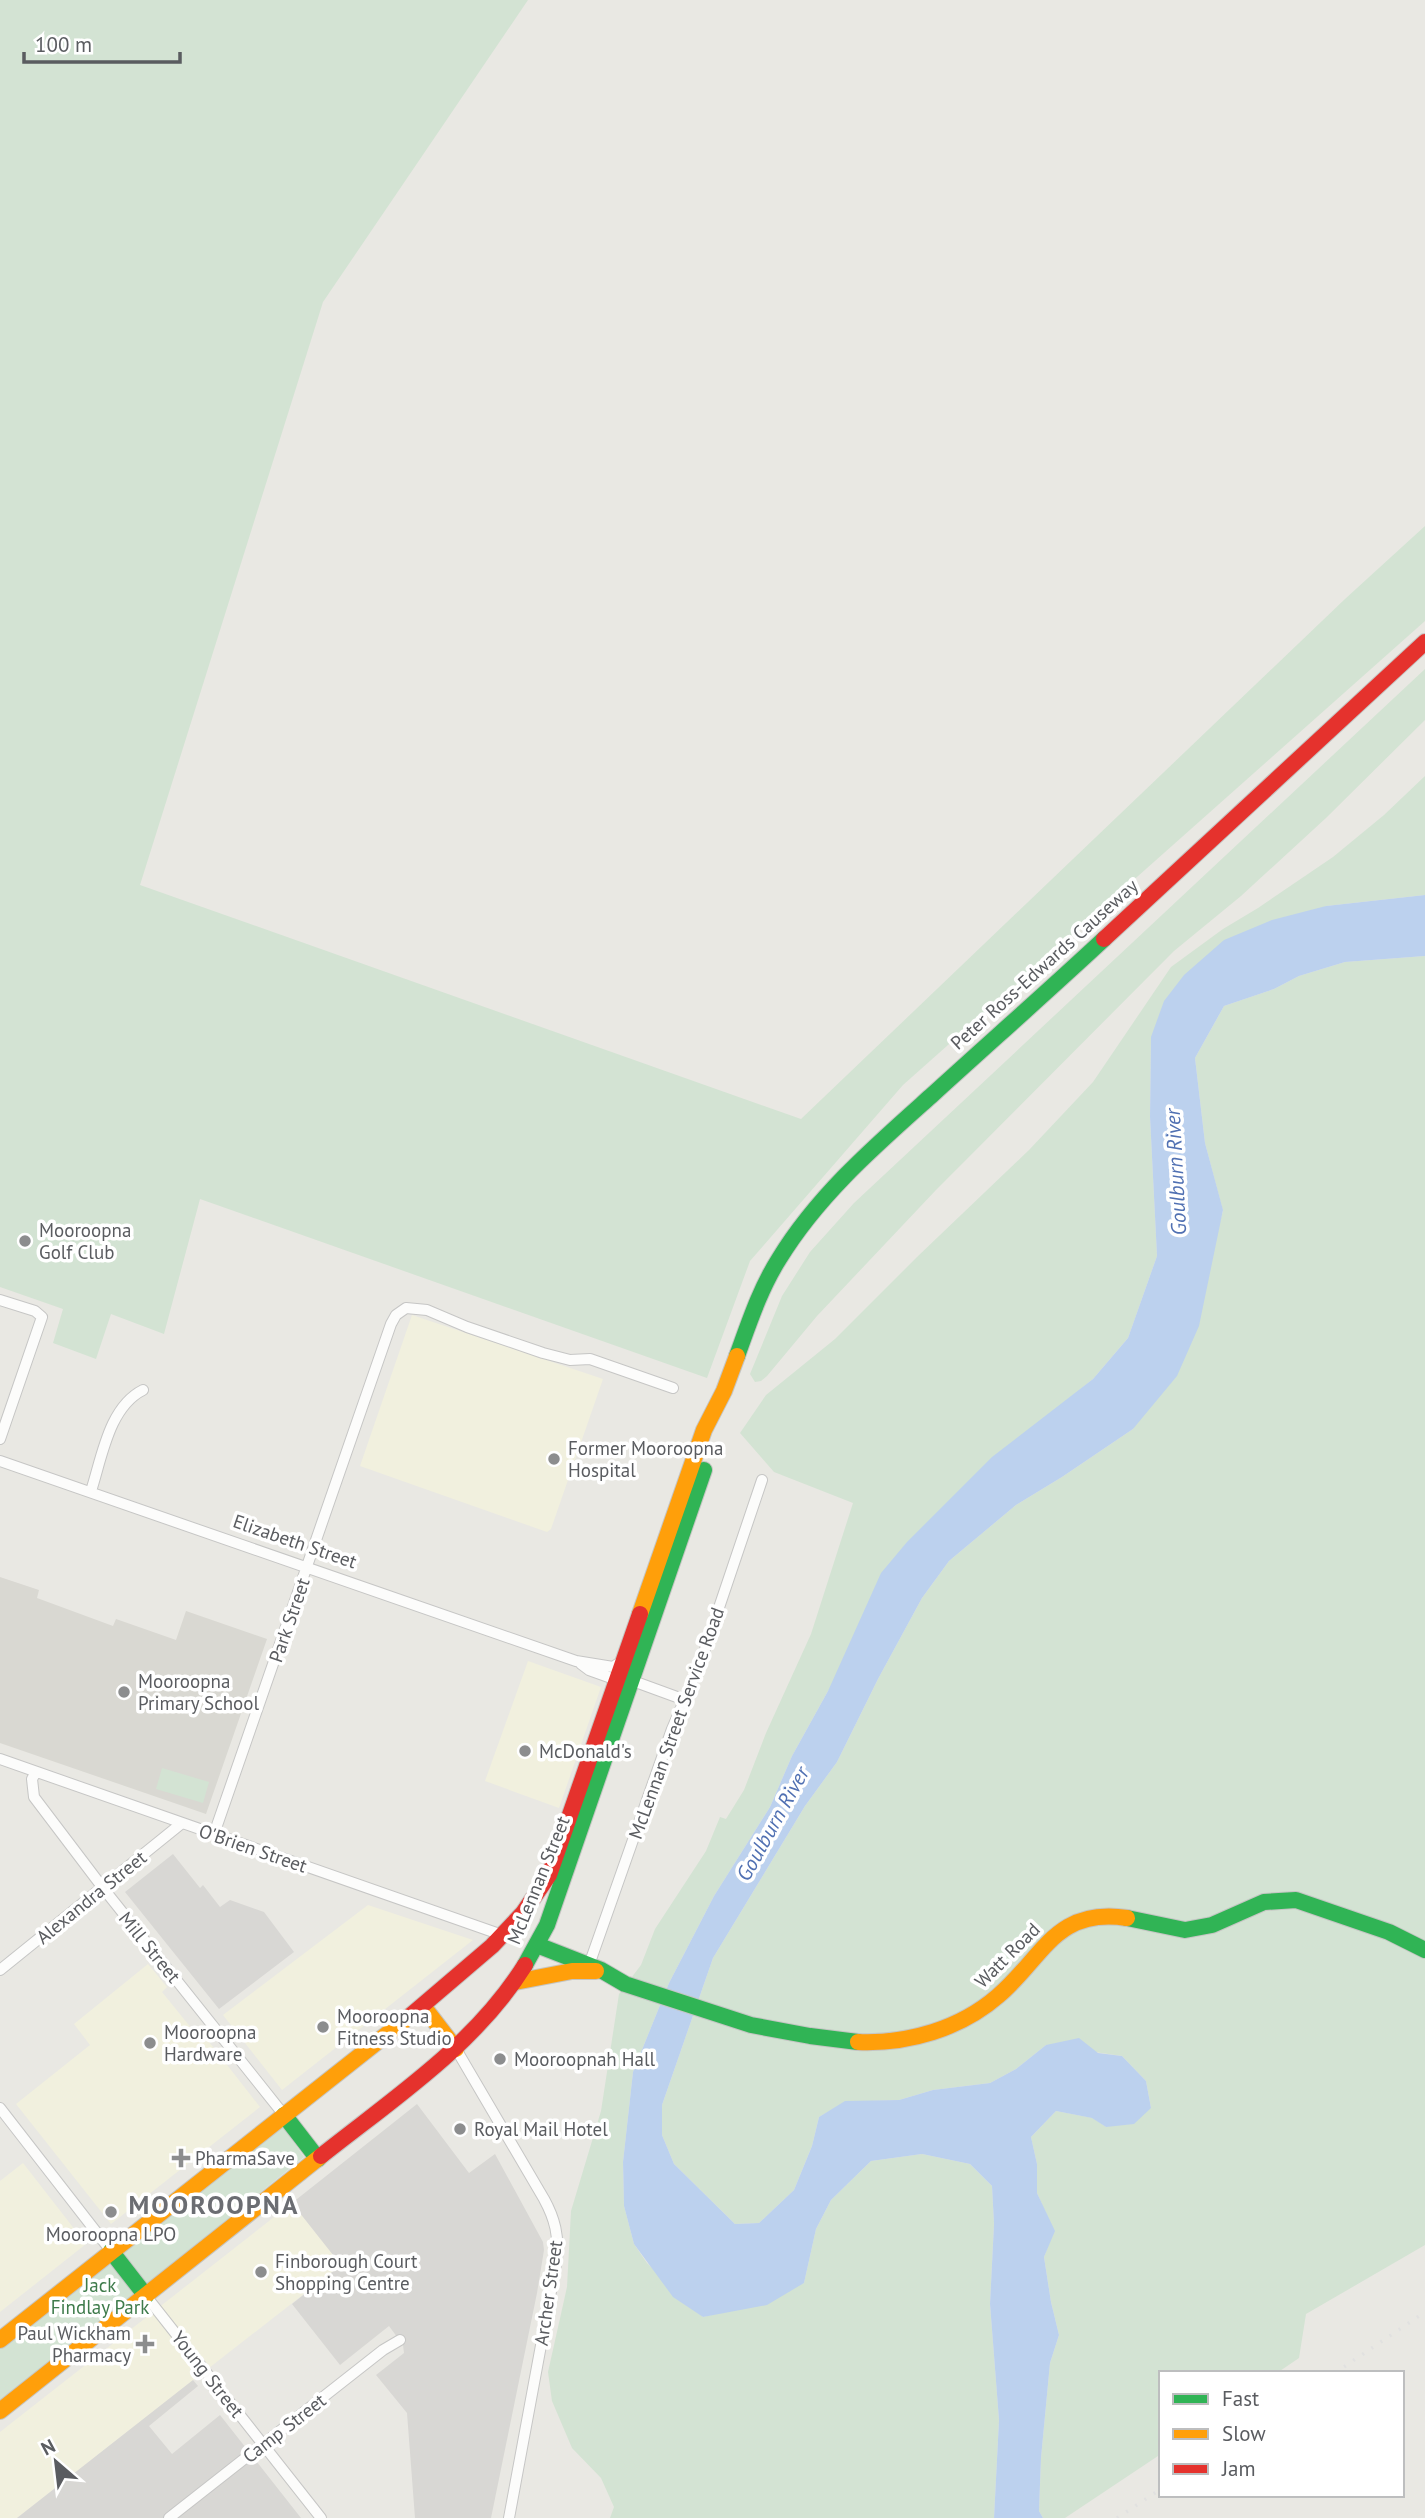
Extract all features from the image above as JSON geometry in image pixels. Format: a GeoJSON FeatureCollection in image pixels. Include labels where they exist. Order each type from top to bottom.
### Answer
{"type":"FeatureCollection","features":[{"type":"Feature","properties":{"kind":"main road","name":"Peter Ross-Edwards Causeway"},"geometry":{"type":"LineString","coordinates":[[737,1352],[755,1307],[779,1260],[809,1215],[838,1181],[1425,642]]}},
{"type":"Feature","properties":{"kind":"main road","name":"McLennan Street"},"geometry":{"type":"LineString","coordinates":[[0,2411],[456,2049],[480,2027],[515,1982],[537,1945],[555,1902],[625,1681],[625,1658],[704,1430],[724,1391],[737,1352]]}},
{"type":"Feature","properties":{"kind":"main road","name":"McLennan Street"},"geometry":{"type":"LineString","coordinates":[[0,2340],[423,2006],[485,1955],[533,1902],[549,1875],[625,1681],[717,1432],[724,1391]]}},
{"type":"Feature","properties":{"kind":"main road","name":"Watt Road"},"geometry":{"type":"LineString","coordinates":[[505,1936],[589,1965],[628,1985],[751,2025],[862,2042],[899,2041],[936,2032],[969,2016],[998,1996],[1046,1944],[1068,1925],[1098,1916],[1124,1917],[1185,1930],[1212,1924],[1264,1902],[1296,1900],[1389,1932],[1425,1951]]}},
{"type":"Feature","properties":{"kind":"main road"},"geometry":{"type":"LineString","coordinates":[[515,1982],[572,1971],[605,1972]]}},
{"type":"Feature","properties":{"kind":"main road"},"geometry":{"type":"LineString","coordinates":[[423,2006],[456,2049]]}},
{"type":"Feature","properties":{"kind":"main road"},"geometry":{"type":"LineString","coordinates":[[284,2115],[318,2159]]}},
{"type":"Feature","properties":{"kind":"main road"},"geometry":{"type":"LineString","coordinates":[[111,2251],[146,2296]]}},
{"type":"Feature","properties":{"kind":"street"},"geometry":{"type":"LineString","coordinates":[[0,1300],[35,1311],[42,1317],[0,1439]]}},
{"type":"Feature","properties":{"kind":"street","name":"Park Street"},"geometry":{"type":"LineString","coordinates":[[214,1834],[393,1320],[399,1312],[406,1308],[424,1310],[554,1356],[570,1360],[590,1359],[673,1388]]}},
{"type":"Feature","properties":{"kind":"street"},"geometry":{"type":"LineString","coordinates":[[91,1491],[112,1427],[123,1405],[131,1396],[143,1390]]}},
{"type":"Feature","properties":{"kind":"street","name":"Elizabeth Street"},"geometry":{"type":"LineString","coordinates":[[0,1461],[576,1661],[612,1667],[619,1665],[625,1658]]}},
{"type":"Feature","properties":{"kind":"street","name":"McLennan Street Service Road"},"geometry":{"type":"LineString","coordinates":[[589,1965],[652,1786],[705,1649],[762,1480]]}},
{"type":"Feature","properties":{"kind":"street","name":"Elizabeth Street"},"geometry":{"type":"LineString","coordinates":[[576,1661],[589,1670],[685,1700]]}},
{"type":"Feature","properties":{"kind":"street","name":"O'Brien Street"},"geometry":{"type":"LineString","coordinates":[[0,1759],[505,1936]]}},
{"type":"Feature","properties":{"kind":"street","name":"Mill Street"},"geometry":{"type":"LineString","coordinates":[[36,1772],[32,1779],[34,1797],[284,2115]]}},
{"type":"Feature","properties":{"kind":"street","name":"Alexandra Street"},"geometry":{"type":"LineString","coordinates":[[0,1970],[182,1823]]}},
{"type":"Feature","properties":{"kind":"street","name":"Archer Street"},"geometry":{"type":"LineString","coordinates":[[456,2049],[544,2199],[554,2218],[558,2237],[557,2259],[509,2518]]}},
{"type":"Feature","properties":{"kind":"street"},"geometry":{"type":"LineString","coordinates":[[0,2108],[111,2251]]}},
{"type":"Feature","properties":{"kind":"street","name":"Young Street"},"geometry":{"type":"LineString","coordinates":[[146,2296],[321,2518]]}},
{"type":"Feature","properties":{"kind":"street","name":"Camp Street"},"geometry":{"type":"LineString","coordinates":[[169,2518],[383,2350],[400,2340]]}},
{"type":"Feature","properties":{"kind":"shaded area","name":"Former Mooroopna Hospital"},"geometry":{"type":"Polygon","coordinates":[[[412,1315],[603,1379],[551,1529],[547,1532],[360,1466],[412,1315]]]}},
{"type":"Feature","properties":{"kind":"shaded area","name":"Mooroopna Primary School"},"geometry":{"type":"Polygon","coordinates":[[[0,1577],[39,1590],[37,1598],[113,1626],[116,1619],[176,1640],[186,1611],[267,1639],[206,1814],[0,1743],[0,1577]]]}},
{"type":"Feature","properties":{"kind":"shaded area"},"geometry":{"type":"Polygon","coordinates":[[[528,1661],[601,1687],[559,1808],[485,1781],[528,1661]]]}},
{"type":"Feature","properties":{"kind":"shaded area"},"geometry":{"type":"Polygon","coordinates":[[[173,1854],[200,1888],[203,1885],[220,1907],[230,1900],[264,1912],[294,1952],[219,2009],[125,1892],[173,1854]]]}},
{"type":"Feature","properties":{"kind":"shaded area"},"geometry":{"type":"Polygon","coordinates":[[[368,1905],[473,1940],[282,2090],[223,2015],[368,1905]]]}},
{"type":"Feature","properties":{"kind":"shaded area"},"geometry":{"type":"Polygon","coordinates":[[[148,1964],[167,1987],[162,1992],[192,2029],[199,2029],[260,2107],[111,2224],[16,2104],[90,2045],[74,2024],[148,1964]]]}},
{"type":"Feature","properties":{"kind":"shaded area"},"geometry":{"type":"Polygon","coordinates":[[[417,2104],[469,2173],[495,2154],[543,2242],[537,2293],[491,2518],[415,2518],[407,2413],[376,2375],[404,2353],[403,2345],[389,2326],[340,2365],[292,2304],[341,2265],[292,2203],[417,2104]]]}},
{"type":"Feature","properties":{"kind":"shaded area"},"geometry":{"type":"Polygon","coordinates":[[[23,2163],[86,2244],[0,2312],[0,2181],[23,2163]]]}},
{"type":"Feature","properties":{"kind":"shaded area"},"geometry":{"type":"Polygon","coordinates":[[[292,2203],[341,2265],[17,2518],[0,2518],[0,2432],[292,2203]]]}},
{"type":"Feature","properties":{"kind":"shaded area"},"geometry":{"type":"Polygon","coordinates":[[[193,2380],[198,2386],[149,2426],[172,2454],[220,2415],[301,2518],[17,2518],[193,2380]]]}},
{"type":"Feature","properties":{"kind":"green space","name":"Mooroopna Golf Club"},"geometry":{"type":"Polygon","coordinates":[[[0,0],[528,0],[323,302],[140,885],[801,1119],[1345,599],[1425,526],[1425,621],[903,1085],[750,1261],[707,1378],[200,1199],[164,1334],[111,1314],[96,1359],[53,1343],[63,1309],[0,1287],[0,0]]]}},
{"type":"Feature","properties":{"kind":"green space"},"geometry":{"type":"Polygon","coordinates":[[[1425,669],[1425,720],[1326,818],[1241,896],[1174,951],[936,1190],[817,1316],[767,1376],[755,1382],[750,1374],[782,1296],[810,1252],[854,1203],[1425,669]]]}},
{"type":"Feature","properties":{"kind":"green space"},"geometry":{"type":"Polygon","coordinates":[[[1425,776],[1425,895],[1326,906],[1151,1038],[1150,1117],[1157,1256],[1128,1338],[1093,1379],[1056,1409],[828,1691],[792,1756],[770,1807],[714,1896],[669,1983],[633,2072],[623,2162],[624,2206],[634,2244],[647,2263],[703,2317],[728,2311],[804,2283],[816,2229],[831,2200],[871,2161],[922,2154],[970,2164],[992,2186],[994,2224],[990,2304],[999,2420],[994,2518],[610,2518],[614,2507],[601,2478],[572,2448],[552,2401],[548,2372],[567,2287],[571,2211],[601,2111],[619,1994],[641,1965],[655,1929],[706,1851],[720,1817],[726,1819],[744,1790],[766,1733],[811,1634],[853,1503],[774,1472],[740,1433],[766,1395],[835,1339],[1029,1150],[1093,1082],[1171,967],[1223,929],[1333,857],[1384,815],[1425,776]]]}},
{"type":"Feature","properties":{"kind":"green space"},"geometry":{"type":"Polygon","coordinates":[[[1425,956],[1425,2245],[1306,2314],[1299,2358],[1280,2371],[1159,2371],[1159,2455],[1065,2518],[1043,2518],[1039,2511],[1041,2458],[1050,2363],[1059,2335],[1044,2257],[1054,2231],[1037,2193],[1037,2164],[1031,2137],[1056,2111],[1093,2118],[1106,2127],[1151,2108],[1146,2081],[1122,2056],[1046,2045],[1016,2069],[990,2083],[933,2090],[899,2100],[845,2102],[819,2117],[812,2146],[794,2190],[759,2223],[735,2224],[674,2164],[662,2135],[662,2105],[713,1958],[805,1806],[837,1762],[922,1598],[949,1561],[1016,1505],[1133,1429],[1217,1232],[1223,1211],[1205,1143],[1195,1058],[1224,1006],[1274,989],[1299,976],[1345,962],[1425,956]]]}},
{"type":"Feature","properties":{"kind":"green space"},"geometry":{"type":"Polygon","coordinates":[[[162,1768],[209,1782],[203,1803],[156,1789],[162,1768]]]}},
{"type":"Feature","properties":{"kind":"green space","name":"Jack Findlay Park"},"geometry":{"type":"Polygon","coordinates":[[[283,2127],[304,2157],[145,2286],[122,2254],[283,2127]]]}},
{"type":"Feature","properties":{"kind":"green space","name":"Jack Findlay Park"},"geometry":{"type":"Polygon","coordinates":[[[111,2260],[137,2295],[0,2400],[0,2348],[111,2260]]]}},
{"type":"Feature","properties":{"kind":"water","name":"Goulburn River"},"geometry":{"type":"Polygon","coordinates":[[[1425,895],[1425,956],[1345,962],[1299,976],[1274,989],[1224,1006],[1195,1058],[1205,1143],[1223,1210],[1199,1326],[1177,1376],[1133,1429],[1016,1505],[949,1561],[922,1598],[837,1762],[805,1806],[713,1958],[662,2105],[662,2135],[674,2164],[735,2224],[759,2223],[794,2190],[812,2146],[819,2117],[845,2101],[899,2100],[933,2090],[990,2083],[1016,2069],[1046,2045],[1079,2038],[1098,2053],[1122,2056],[1146,2081],[1151,2108],[1134,2124],[1106,2127],[1092,2118],[1056,2111],[1031,2137],[1037,2164],[1037,2193],[1055,2231],[1044,2257],[1059,2335],[1050,2363],[1041,2458],[1039,2511],[1043,2518],[994,2518],[999,2420],[990,2304],[994,2224],[992,2186],[970,2164],[922,2154],[871,2161],[831,2200],[816,2229],[804,2283],[767,2305],[703,2317],[673,2297],[634,2244],[624,2206],[623,2162],[633,2072],[669,1983],[714,1896],[770,1807],[792,1756],[828,1691],[881,1573],[907,1542],[992,1457],[1093,1379],[1128,1338],[1157,1256],[1150,1117],[1151,1037],[1164,1001],[1184,975],[1224,940],[1272,920],[1326,906],[1425,895]]]}},
{"type":"Feature","properties":{"kind":"railway"},"geometry":{"type":"LineString","coordinates":[[1338,2371],[1425,2312]]}},
{"type":"Feature","properties":{"kind":"railway"},"geometry":{"type":"LineString","coordinates":[[1117,2518],[1159,2490]]}},
{"type":"Feature","properties":{"kind":"traffic: fast"},"geometry":{"type":"LineString","coordinates":[[737,1356],[755,1306],[772,1270],[794,1236],[829,1192],[1104,939]]}},
{"type":"Feature","properties":{"kind":"traffic: fast"},"geometry":{"type":"LineString","coordinates":[[525,1965],[547,1925],[704,1470]]}},
{"type":"Feature","properties":{"kind":"traffic: fast"},"geometry":{"type":"LineString","coordinates":[[1127,1918],[1185,1930],[1212,1925],[1264,1902],[1296,1900],[1389,1932],[1425,1950]]}},
{"type":"Feature","properties":{"kind":"traffic: fast"},"geometry":{"type":"LineString","coordinates":[[537,1945],[601,1970],[625,1984],[751,2025],[858,2042]]}},
{"type":"Feature","properties":{"kind":"traffic: fast"},"geometry":{"type":"LineString","coordinates":[[284,2115],[318,2159]]}},
{"type":"Feature","properties":{"kind":"traffic: fast"},"geometry":{"type":"LineString","coordinates":[[111,2251],[146,2296]]}},
{"type":"Feature","properties":{"kind":"traffic: slow"},"geometry":{"type":"LineString","coordinates":[[640,1614],[704,1430],[724,1391],[737,1356]]}},
{"type":"Feature","properties":{"kind":"traffic: slow"},"geometry":{"type":"LineString","coordinates":[[858,2042],[914,2037],[950,2026],[983,2008],[998,1996],[1052,1939],[1066,1928],[1083,1920],[1127,1918]]}},
{"type":"Feature","properties":{"kind":"traffic: slow"},"geometry":{"type":"LineString","coordinates":[[515,1982],[572,1971],[596,1971]]}},
{"type":"Feature","properties":{"kind":"traffic: slow"},"geometry":{"type":"LineString","coordinates":[[423,2006],[456,2049]]}},
{"type":"Feature","properties":{"kind":"traffic: slow"},"geometry":{"type":"LineString","coordinates":[[0,2340],[410,2016]]}},
{"type":"Feature","properties":{"kind":"traffic: slow"},"geometry":{"type":"LineString","coordinates":[[0,2411],[321,2156]]}},
{"type":"Feature","properties":{"kind":"traffic: jam"},"geometry":{"type":"LineString","coordinates":[[1104,939],[1425,642]]}},
{"type":"Feature","properties":{"kind":"traffic: jam"},"geometry":{"type":"LineString","coordinates":[[410,2016],[492,1946],[523,1913],[549,1875],[640,1614]]}},
{"type":"Feature","properties":{"kind":"traffic: jam"},"geometry":{"type":"LineString","coordinates":[[321,2156],[432,2069],[458,2045],[505,1994],[525,1965]]}},
{"type":"Feature","properties":{"kind":"place","name":"Mooroopna Golf Club"},"geometry":{"type":"Point","coordinates":[25,1241]}},
{"type":"Feature","properties":{"kind":"place","name":"Former Mooroopna Hospital"},"geometry":{"type":"Point","coordinates":[554,1459]}},
{"type":"Feature","properties":{"kind":"place","name":"Mooroopna Primary School"},"geometry":{"type":"Point","coordinates":[124,1692]}},
{"type":"Feature","properties":{"kind":"place","name":"McDonald's"},"geometry":{"type":"Point","coordinates":[525,1751]}},
{"type":"Feature","properties":{"kind":"place","name":"Mooroopna Fitness Studio"},"geometry":{"type":"Point","coordinates":[323,2027]}},
{"type":"Feature","properties":{"kind":"place","name":"Mooroopna Hardware"},"geometry":{"type":"Point","coordinates":[150,2043]}},
{"type":"Feature","properties":{"kind":"place","name":"Mooroopnah Hall"},"geometry":{"type":"Point","coordinates":[500,2059]}},
{"type":"Feature","properties":{"kind":"place","name":"Royal Mail Hotel"},"geometry":{"type":"Point","coordinates":[460,2129]}},
{"type":"Feature","properties":{"kind":"place","name":"PharmaSave"},"geometry":{"type":"Point","coordinates":[181,2158]}},
{"type":"Feature","properties":{"kind":"place","name":"Mooroopna LPO"},"geometry":{"type":"Point","coordinates":[111,2212]}},
{"type":"Feature","properties":{"kind":"place","name":"Finborough Court Shopping Centre"},"geometry":{"type":"Point","coordinates":[261,2272]}},
{"type":"Feature","properties":{"kind":"place","name":"Paul Wickham Pharmacy"},"geometry":{"type":"Point","coordinates":[145,2344]}},
{"type":"Feature","properties":{"kind":"district","name":"MOOROOPNA"},"geometry":{"type":"Point","coordinates":[214,2205]}}]}
